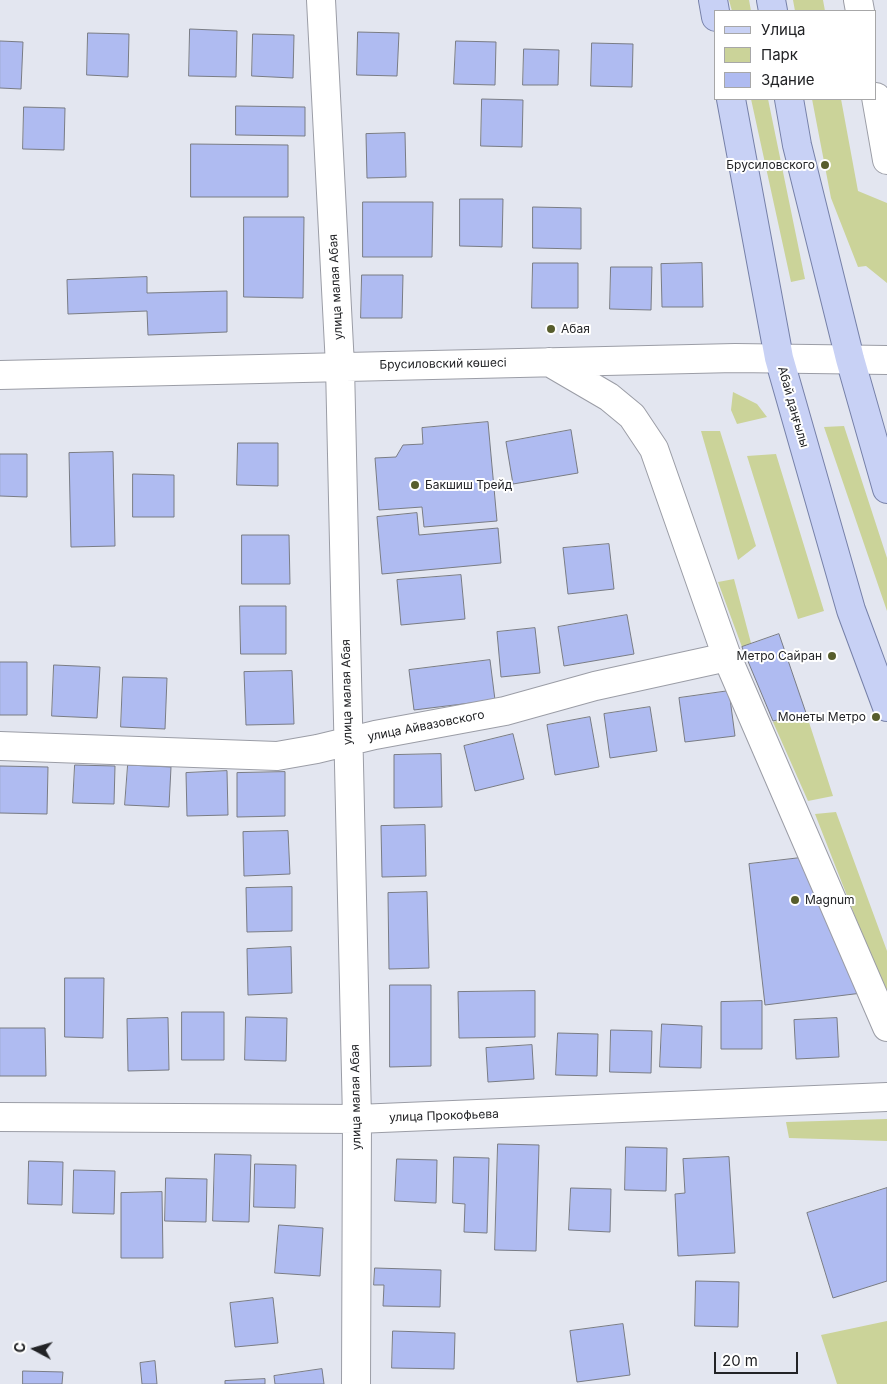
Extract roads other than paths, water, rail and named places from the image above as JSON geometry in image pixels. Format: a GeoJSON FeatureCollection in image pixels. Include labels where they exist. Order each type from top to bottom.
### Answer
{"type":"FeatureCollection","features":[{"type":"Feature","properties":{"kind":"main road","name":"Абай даңғылы"},"geometry":{"type":"LineString","coordinates":[[731,100],[779,358],[851,610],[887,707]]}},
{"type":"Feature","properties":{"kind":"main road"},"geometry":{"type":"LineString","coordinates":[[789,100],[797,145],[850,360],[887,489]]}},
{"type":"Feature","properties":{"kind":"street","name":"улица малая Абая"},"geometry":{"type":"LineString","coordinates":[[322,0],[340,366],[357,1120],[356,1384]]}},
{"type":"Feature","properties":{"kind":"street"},"geometry":{"type":"LineString","coordinates":[[877,100],[887,160]]}},
{"type":"Feature","properties":{"kind":"street","name":"Брусиловский көшесі"},"geometry":{"type":"LineString","coordinates":[[0,375],[340,366],[779,358],[887,360]]}},
{"type":"Feature","properties":{"kind":"street"},"geometry":{"type":"LineString","coordinates":[[549,362],[609,397],[632,416],[654,449],[727,658],[887,1027]]}},
{"type":"Feature","properties":{"kind":"street","name":"улица Айвазовского"},"geometry":{"type":"LineString","coordinates":[[0,746],[277,756],[317,749],[375,735],[506,711],[595,686],[727,658]]}},
{"type":"Feature","properties":{"kind":"street","name":"улица Прокофьева"},"geometry":{"type":"LineString","coordinates":[[0,1117],[357,1120],[887,1097]]}},
{"type":"Feature","properties":{"kind":"place","name":"Брусиловского"},"geometry":{"type":"Point","coordinates":[825,165]}},
{"type":"Feature","properties":{"kind":"place","name":"Абая"},"geometry":{"type":"Point","coordinates":[551,329]}},
{"type":"Feature","properties":{"kind":"place","name":"Бакшиш Трейд"},"geometry":{"type":"Point","coordinates":[415,485]}},
{"type":"Feature","properties":{"kind":"place","name":"Метро Сайран"},"geometry":{"type":"Point","coordinates":[832,656]}},
{"type":"Feature","properties":{"kind":"place","name":"Монеты Метро"},"geometry":{"type":"Point","coordinates":[876,717]}},
{"type":"Feature","properties":{"kind":"place","name":"Magnum"},"geometry":{"type":"Point","coordinates":[795,900]}}]}
